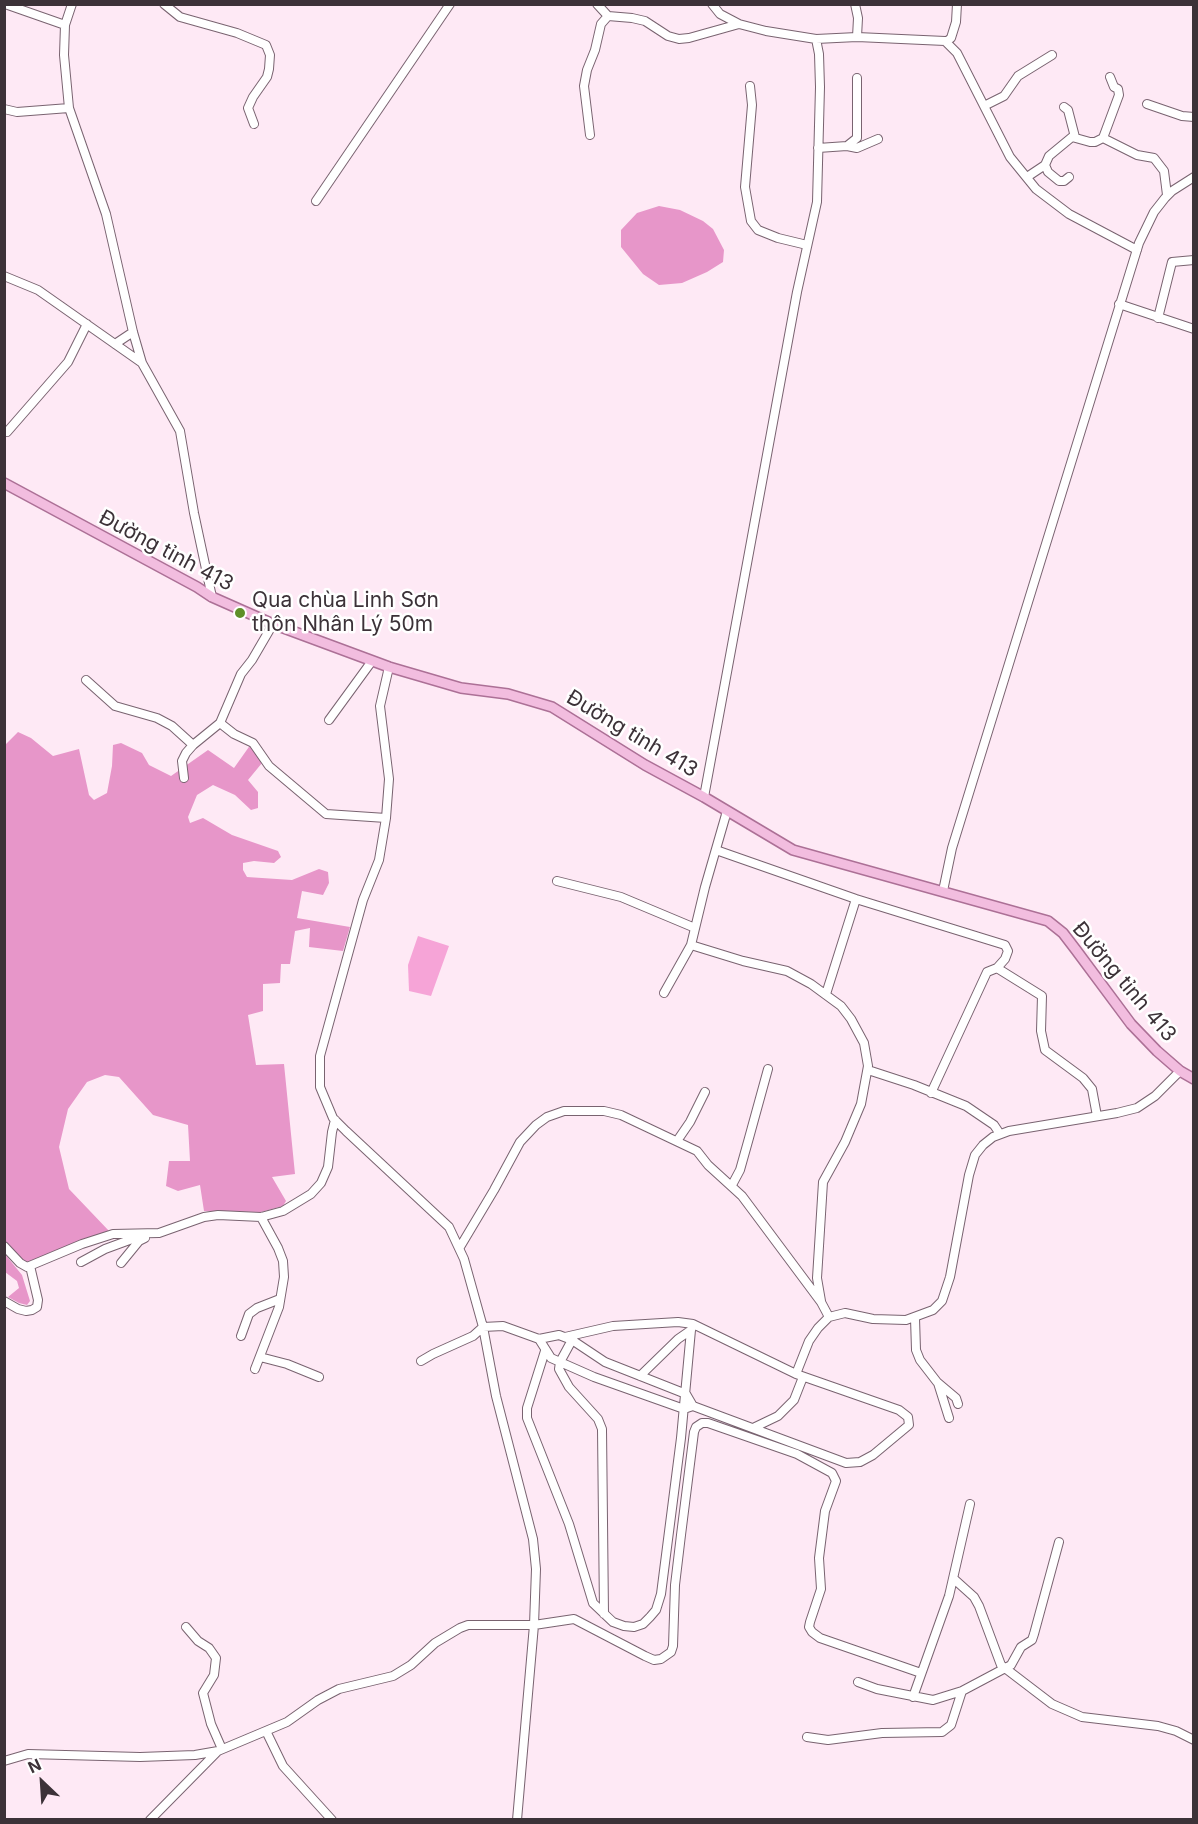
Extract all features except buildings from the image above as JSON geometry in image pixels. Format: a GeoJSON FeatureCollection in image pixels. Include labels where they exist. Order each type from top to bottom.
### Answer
{"type":"FeatureCollection","features":[{"type":"Feature","properties":{"kind":"main road","name":"Đường tỉnh 413"},"geometry":{"type":"LineString","coordinates":[[4,483],[212,597],[273,624],[389,667],[461,688],[508,694],[552,707],[645,765],[793,850],[1047,921],[1063,933],[1131,1024],[1156,1051],[1180,1071],[1194,1079]]}},
{"type":"Feature","properties":{"kind":"street"},"geometry":{"type":"LineString","coordinates":[[5,4],[65,25]]}},
{"type":"Feature","properties":{"kind":"street"},"geometry":{"type":"LineString","coordinates":[[72,4],[65,25],[64,55],[69,108],[106,214],[142,363],[180,431],[212,597]]}},
{"type":"Feature","properties":{"kind":"street"},"geometry":{"type":"LineString","coordinates":[[164,4],[180,17],[237,33],[266,45],[270,55],[267,77],[248,108],[254,124]]}},
{"type":"Feature","properties":{"kind":"street"},"geometry":{"type":"LineString","coordinates":[[316,201],[450,4]]}},
{"type":"Feature","properties":{"kind":"street"},"geometry":{"type":"LineString","coordinates":[[597,4],[608,16],[645,21],[668,36],[679,39],[689,39],[739,24]]}},
{"type":"Feature","properties":{"kind":"street"},"geometry":{"type":"LineString","coordinates":[[712,4],[720,14],[739,24],[766,31],[816,39],[856,37],[946,42],[957,53],[1010,157],[1036,189],[1069,214],[1137,250]]}},
{"type":"Feature","properties":{"kind":"street"},"geometry":{"type":"LineString","coordinates":[[855,4],[858,18],[856,37]]}},
{"type":"Feature","properties":{"kind":"street"},"geometry":{"type":"LineString","coordinates":[[946,42],[951,38],[956,22],[957,4]]}},
{"type":"Feature","properties":{"kind":"street"},"geometry":{"type":"LineString","coordinates":[[590,135],[584,86],[601,24],[608,16]]}},
{"type":"Feature","properties":{"kind":"street"},"geometry":{"type":"LineString","coordinates":[[704,797],[797,292],[817,202],[820,87],[816,39]]}},
{"type":"Feature","properties":{"kind":"street"},"geometry":{"type":"LineString","coordinates":[[984,106],[1004,96],[1018,76],[1052,56]]}},
{"type":"Feature","properties":{"kind":"street"},"geometry":{"type":"LineString","coordinates":[[1027,177],[1045,165],[1049,156],[1066,140],[1075,137],[1095,142],[1103,138],[1119,95],[1110,77]]}},
{"type":"Feature","properties":{"kind":"street"},"geometry":{"type":"LineString","coordinates":[[847,146],[857,138],[856,78]]}},
{"type":"Feature","properties":{"kind":"street"},"geometry":{"type":"LineString","coordinates":[[750,86],[752,105],[745,187],[751,221],[758,230],[807,245]]}},
{"type":"Feature","properties":{"kind":"street"},"geometry":{"type":"LineString","coordinates":[[1147,104],[1182,116],[1194,117]]}},
{"type":"Feature","properties":{"kind":"street"},"geometry":{"type":"LineString","coordinates":[[1065,107],[1068,110],[1075,137]]}},
{"type":"Feature","properties":{"kind":"street"},"geometry":{"type":"LineString","coordinates":[[4,109],[17,112],[69,108]]}},
{"type":"Feature","properties":{"kind":"street"},"geometry":{"type":"LineString","coordinates":[[1103,138],[1137,155],[1154,158],[1164,171],[1167,195]]}},
{"type":"Feature","properties":{"kind":"street"},"geometry":{"type":"LineString","coordinates":[[818,148],[847,146],[857,148],[878,139]]}},
{"type":"Feature","properties":{"kind":"street"},"geometry":{"type":"LineString","coordinates":[[1045,165],[1048,172],[1059,181],[1064,181],[1069,177]]}},
{"type":"Feature","properties":{"kind":"street"},"geometry":{"type":"LineString","coordinates":[[943,891],[952,848],[1137,250],[1154,212],[1167,195],[1194,177]]}},
{"type":"Feature","properties":{"kind":"street"},"geometry":{"type":"LineString","coordinates":[[1158,318],[1172,262],[1194,260]]}},
{"type":"Feature","properties":{"kind":"street"},"geometry":{"type":"LineString","coordinates":[[4,276],[38,290],[142,363]]}},
{"type":"Feature","properties":{"kind":"street"},"geometry":{"type":"LineString","coordinates":[[1119,304],[1194,329]]}},
{"type":"Feature","properties":{"kind":"street"},"geometry":{"type":"LineString","coordinates":[[7,432],[68,362],[87,324]]}},
{"type":"Feature","properties":{"kind":"street"},"geometry":{"type":"LineString","coordinates":[[115,344],[133,332]]}},
{"type":"Feature","properties":{"kind":"street"},"geometry":{"type":"LineString","coordinates":[[184,778],[182,761],[193,745],[220,723],[241,674],[273,624]]}},
{"type":"Feature","properties":{"kind":"street"},"geometry":{"type":"LineString","coordinates":[[329,720],[372,661]]}},
{"type":"Feature","properties":{"kind":"street"},"geometry":{"type":"LineString","coordinates":[[389,667],[380,706],[388,768],[386,819],[379,860],[363,900],[320,1056],[320,1087],[335,1120],[449,1227],[460,1247],[483,1327],[496,1396],[533,1539],[536,1569],[534,1625],[517,1820]]}},
{"type":"Feature","properties":{"kind":"street"},"geometry":{"type":"LineString","coordinates":[[86,680],[115,706],[157,718],[172,726],[193,745]]}},
{"type":"Feature","properties":{"kind":"street"},"geometry":{"type":"LineString","coordinates":[[220,723],[234,734],[253,742],[270,766],[326,814],[386,819]]}},
{"type":"Feature","properties":{"kind":"street"},"geometry":{"type":"LineString","coordinates":[[664,993],[691,945],[728,811]]}},
{"type":"Feature","properties":{"kind":"street"},"geometry":{"type":"LineString","coordinates":[[716,850],[856,899],[1005,945],[1008,951],[1005,959],[997,968],[987,972],[931,1093]]}},
{"type":"Feature","properties":{"kind":"street"},"geometry":{"type":"LineString","coordinates":[[557,881],[621,897],[695,928]]}},
{"type":"Feature","properties":{"kind":"street"},"geometry":{"type":"LineString","coordinates":[[826,994],[856,899]]}},
{"type":"Feature","properties":{"kind":"street"},"geometry":{"type":"LineString","coordinates":[[691,945],[743,961],[787,971],[826,994],[841,1006],[858,1031],[866,1052],[868,1070],[859,1111],[841,1151],[825,1174],[823,1182],[817,1278],[821,1302]]}},
{"type":"Feature","properties":{"kind":"street"},"geometry":{"type":"LineString","coordinates":[[997,968],[1042,996],[1041,1031],[1045,1050],[1083,1078],[1092,1089],[1097,1116]]}},
{"type":"Feature","properties":{"kind":"street"},"geometry":{"type":"LineString","coordinates":[[732,1185],[740,1170],[768,1068]]}},
{"type":"Feature","properties":{"kind":"street"},"geometry":{"type":"LineString","coordinates":[[868,1070],[966,1106],[994,1125],[1000,1134]]}},
{"type":"Feature","properties":{"kind":"street"},"geometry":{"type":"LineString","coordinates":[[753,1428],[778,1416],[794,1400],[809,1341],[829,1317],[845,1313],[873,1319],[906,1320],[933,1310],[942,1301],[950,1277],[975,1155],[983,1145],[1000,1134],[1137,1108],[1155,1096],[1180,1071]]}},
{"type":"Feature","properties":{"kind":"street"},"geometry":{"type":"LineString","coordinates":[[677,1141],[690,1122],[705,1092]]}},
{"type":"Feature","properties":{"kind":"street"},"geometry":{"type":"LineString","coordinates":[[460,1247],[520,1142],[536,1125],[547,1117],[564,1112],[604,1111],[621,1115],[697,1151],[751,1207],[821,1302],[829,1317]]}},
{"type":"Feature","properties":{"kind":"street"},"geometry":{"type":"LineString","coordinates":[[4,1246],[22,1265],[30,1266],[98,1238],[122,1232],[159,1233],[204,1216],[261,1217],[282,1211],[318,1188],[328,1167],[335,1120]]}},
{"type":"Feature","properties":{"kind":"street"},"geometry":{"type":"LineString","coordinates":[[255,1370],[280,1299],[284,1277],[283,1261],[271,1232],[261,1217]]}},
{"type":"Feature","properties":{"kind":"street"},"geometry":{"type":"LineString","coordinates":[[81,1262],[105,1249],[148,1234]]}},
{"type":"Feature","properties":{"kind":"street"},"geometry":{"type":"LineString","coordinates":[[121,1263],[139,1241],[148,1234]]}},
{"type":"Feature","properties":{"kind":"street"},"geometry":{"type":"LineString","coordinates":[[4,1301],[26,1311],[37,1307],[30,1266]]}},
{"type":"Feature","properties":{"kind":"street"},"geometry":{"type":"LineString","coordinates":[[241,1336],[249,1314],[257,1308],[280,1299]]}},
{"type":"Feature","properties":{"kind":"street"},"geometry":{"type":"LineString","coordinates":[[915,1318],[916,1350],[920,1360],[937,1382],[956,1398],[958,1404]]}},
{"type":"Feature","properties":{"kind":"street"},"geometry":{"type":"LineString","coordinates":[[539,1339],[551,1358],[594,1377],[684,1409],[693,1406],[835,1460],[852,1464],[873,1455],[909,1425],[908,1417],[899,1410],[799,1375],[678,1322],[613,1326],[568,1338]]}},
{"type":"Feature","properties":{"kind":"street"},"geometry":{"type":"LineString","coordinates":[[421,1361],[473,1336],[483,1327],[503,1326],[539,1339],[559,1335],[568,1338],[594,1356],[686,1394],[693,1406]]}},
{"type":"Feature","properties":{"kind":"street"},"geometry":{"type":"LineString","coordinates":[[640,1376],[692,1327]]}},
{"type":"Feature","properties":{"kind":"street"},"geometry":{"type":"LineString","coordinates":[[545,1351],[526,1414],[580,1555],[593,1603],[613,1622],[634,1627],[643,1624],[656,1610],[660,1594],[686,1394],[692,1327]]}},
{"type":"Feature","properties":{"kind":"street"},"geometry":{"type":"LineString","coordinates":[[568,1338],[560,1362],[562,1377],[598,1419],[602,1429],[604,1614]]}},
{"type":"Feature","properties":{"kind":"street"},"geometry":{"type":"LineString","coordinates":[[260,1357],[287,1364],[319,1377]]}},
{"type":"Feature","properties":{"kind":"street"},"geometry":{"type":"LineString","coordinates":[[937,1382],[949,1418]]}},
{"type":"Feature","properties":{"kind":"street"},"geometry":{"type":"LineString","coordinates":[[4,1761],[28,1754],[140,1757],[195,1755],[220,1750],[287,1722],[318,1700],[339,1689],[393,1676],[411,1665],[435,1643],[460,1628],[478,1624],[534,1625],[574,1619],[654,1660],[661,1659],[671,1652],[674,1636],[675,1585],[694,1432],[699,1424],[708,1423],[797,1454],[832,1473],[836,1481],[824,1518],[819,1558],[821,1589],[810,1622],[812,1632],[820,1638],[921,1673]]}},
{"type":"Feature","properties":{"kind":"street"},"geometry":{"type":"LineString","coordinates":[[913,1697],[941,1624],[954,1579],[970,1504]]}},
{"type":"Feature","properties":{"kind":"street"},"geometry":{"type":"LineString","coordinates":[[858,1682],[877,1689],[933,1700],[962,1691],[1011,1665],[1021,1647],[1032,1640],[1059,1542]]}},
{"type":"Feature","properties":{"kind":"street"},"geometry":{"type":"LineString","coordinates":[[954,1579],[979,1606],[997,1658],[1005,1669],[1052,1704],[1082,1717],[1158,1726],[1176,1731],[1194,1740]]}},
{"type":"Feature","properties":{"kind":"street"},"geometry":{"type":"LineString","coordinates":[[186,1627],[198,1641],[209,1648],[216,1658],[214,1675],[203,1693],[220,1750]]}},
{"type":"Feature","properties":{"kind":"street"},"geometry":{"type":"LineString","coordinates":[[807,1737],[844,1739],[882,1734],[942,1732],[951,1725],[962,1691]]}},
{"type":"Feature","properties":{"kind":"street"},"geometry":{"type":"LineString","coordinates":[[266,1731],[283,1766],[332,1820]]}},
{"type":"Feature","properties":{"kind":"street"},"geometry":{"type":"LineString","coordinates":[[150,1820],[220,1750]]}},
{"type":"Feature","properties":{"kind":"shaded area"},"geometry":{"type":"Polygon","coordinates":[[[659,206],[680,210],[703,221],[713,229],[724,250],[723,262],[682,283],[659,285],[643,274],[621,247],[621,230],[637,213],[659,206]]]}},
{"type":"Feature","properties":{"kind":"shaded area"},"geometry":{"type":"Polygon","coordinates":[[[18,732],[31,738],[53,756],[79,749],[89,795],[94,800],[107,793],[113,745],[121,743],[142,753],[149,765],[171,776],[208,750],[234,768],[251,744],[262,763],[248,780],[258,792],[258,808],[251,810],[235,795],[213,785],[197,795],[188,817],[190,823],[203,818],[232,835],[278,851],[281,857],[274,863],[254,861],[243,863],[243,870],[247,877],[292,880],[319,869],[328,872],[329,883],[323,895],[302,891],[297,918],[350,927],[343,951],[309,947],[310,928],[295,931],[290,964],[281,964],[280,983],[263,984],[263,1011],[248,1015],[256,1065],[284,1064],[295,1174],[272,1177],[286,1201],[283,1206],[261,1212],[204,1211],[200,1185],[178,1191],[166,1186],[169,1161],[190,1161],[188,1125],[153,1115],[119,1077],[105,1075],[87,1082],[68,1109],[59,1147],[69,1189],[110,1232],[30,1262],[23,1262],[5,1241],[5,745],[18,732]]]}},
{"type":"Feature","properties":{"kind":"shaded area"},"geometry":{"type":"Polygon","coordinates":[[[418,936],[449,946],[431,996],[409,991],[408,965],[418,936]]]}},
{"type":"Feature","properties":{"kind":"shaded area"},"geometry":{"type":"Polygon","coordinates":[[[4,1253],[22,1275],[30,1301],[27,1305],[8,1297],[19,1288],[17,1281],[5,1272],[4,1253]]]}},
{"type":"Feature","properties":{"kind":"place","name":"Qua chùa Linh Sơn thôn Nhân Lý 50m"},"geometry":{"type":"Point","coordinates":[240,613]}}]}
